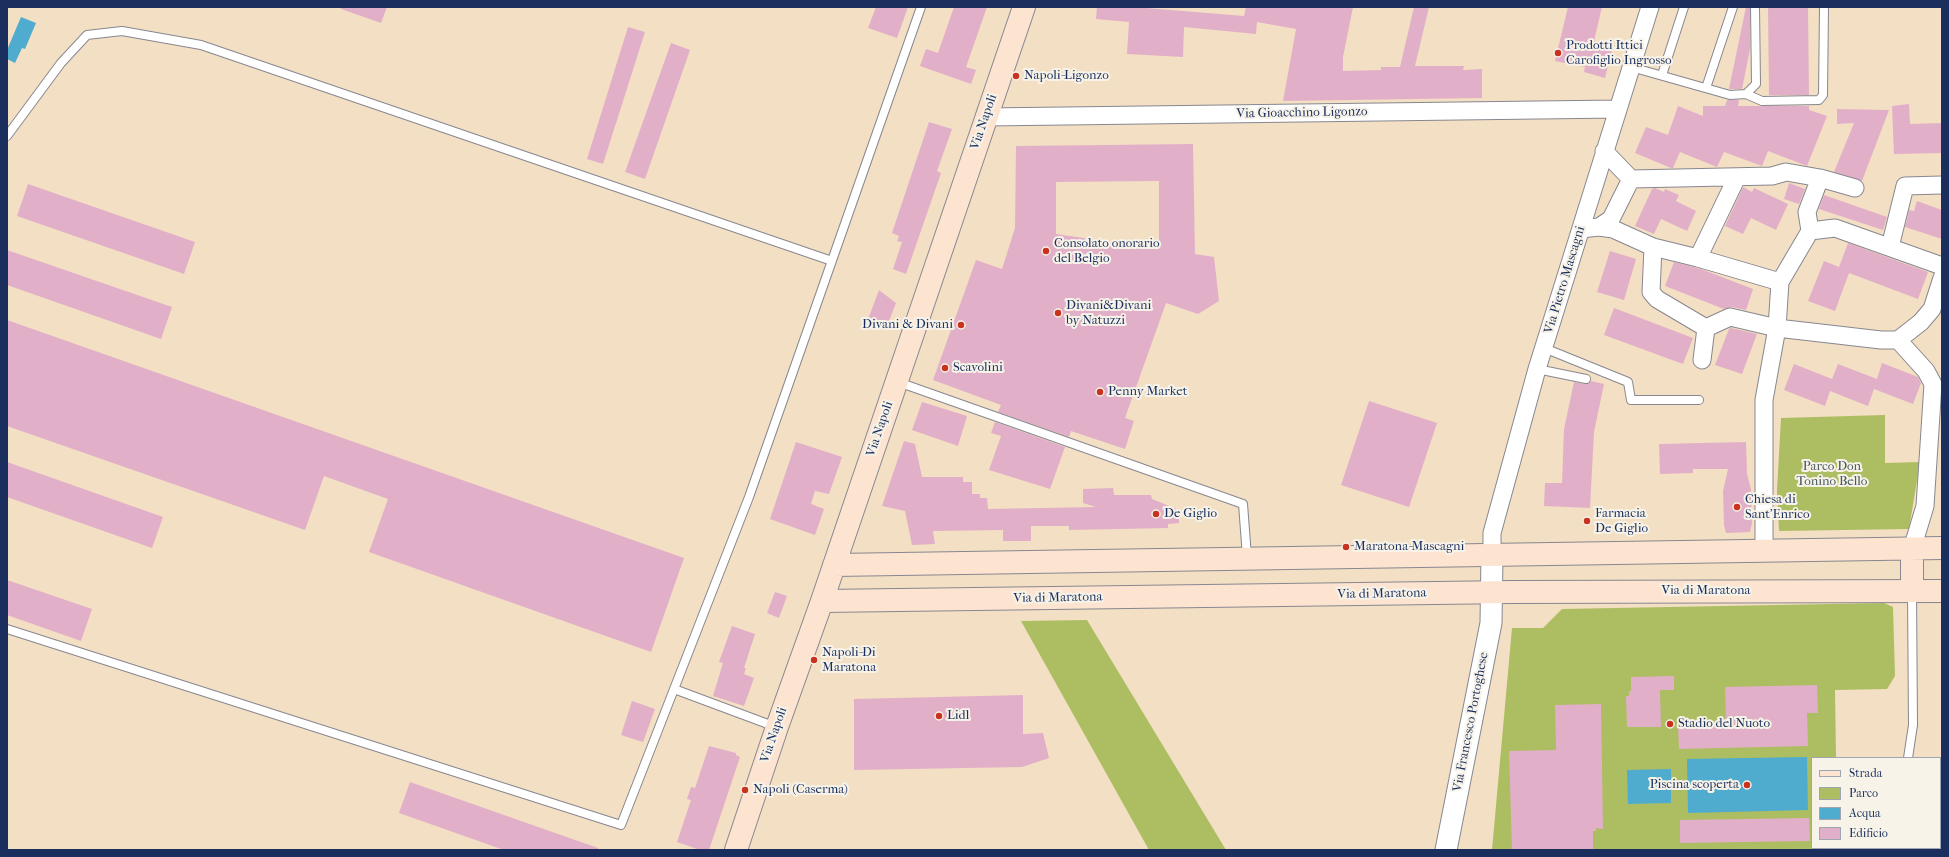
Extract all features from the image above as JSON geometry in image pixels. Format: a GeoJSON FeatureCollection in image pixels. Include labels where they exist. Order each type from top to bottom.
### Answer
{"type":"FeatureCollection","features":[{"type":"Feature","properties":{"kind":"main road","name":"Via Napoli"},"geometry":{"type":"LineString","coordinates":[[736,850],[1024,7]]}},
{"type":"Feature","properties":{"kind":"main road"},"geometry":{"type":"LineString","coordinates":[[834,565],[1247,560],[1942,548]]}},
{"type":"Feature","properties":{"kind":"main road"},"geometry":{"type":"LineString","coordinates":[[1912,549],[1912,591]]}},
{"type":"Feature","properties":{"kind":"main road","name":"Via di Maratona"},"geometry":{"type":"LineString","coordinates":[[822,601],[1491,592],[1942,591]]}},
{"type":"Feature","properties":{"kind":"street","name":"Via Pietro Mascagni"},"geometry":{"type":"LineString","coordinates":[[1492,555],[1492,533],[1537,370],[1650,7]]}},
{"type":"Feature","properties":{"kind":"street","name":"Via Gioacchino Ligonzo"},"geometry":{"type":"LineString","coordinates":[[986,117],[1617,109]]}},
{"type":"Feature","properties":{"kind":"street"},"geometry":{"type":"LineString","coordinates":[[1604,151],[1631,179],[1737,178],[1772,176],[1786,172],[1820,178],[1855,188]]}},
{"type":"Feature","properties":{"kind":"street"},"geometry":{"type":"LineString","coordinates":[[1698,258],[1737,178]]}},
{"type":"Feature","properties":{"kind":"street"},"geometry":{"type":"LineString","coordinates":[[1764,552],[1764,400],[1777,328],[1780,282],[1810,231],[1807,212],[1820,178]]}},
{"type":"Feature","properties":{"kind":"street"},"geometry":{"type":"LineString","coordinates":[[1599,227],[1611,219],[1631,179]]}},
{"type":"Feature","properties":{"kind":"street"},"geometry":{"type":"LineString","coordinates":[[1890,247],[1906,186],[1942,185]]}},
{"type":"Feature","properties":{"kind":"street"},"geometry":{"type":"LineString","coordinates":[[1581,229],[1599,227],[1613,229],[1653,247],[1698,258],[1780,282]]}},
{"type":"Feature","properties":{"kind":"street"},"geometry":{"type":"LineString","coordinates":[[1810,231],[1835,228],[1942,266]]}},
{"type":"Feature","properties":{"kind":"street"},"geometry":{"type":"LineString","coordinates":[[1653,247],[1652,292],[1657,299],[1706,328]]}},
{"type":"Feature","properties":{"kind":"street"},"geometry":{"type":"LineString","coordinates":[[1706,328],[1730,317],[1777,328],[1882,340],[1898,340],[1921,322],[1932,309],[1942,278]]}},
{"type":"Feature","properties":{"kind":"street"},"geometry":{"type":"LineString","coordinates":[[1702,360],[1706,328]]}},
{"type":"Feature","properties":{"kind":"street"},"geometry":{"type":"LineString","coordinates":[[1898,340],[1926,372],[1933,384],[1926,506],[1912,549]]}},
{"type":"Feature","properties":{"kind":"street","name":"Via Francesco Portoghese"},"geometry":{"type":"LineString","coordinates":[[1446,850],[1489,635],[1492,555]]}},
{"type":"Feature","properties":{"kind":"lane"},"geometry":{"type":"LineString","coordinates":[[7,629],[621,825],[748,497],[921,7]]}},
{"type":"Feature","properties":{"kind":"lane"},"geometry":{"type":"LineString","coordinates":[[1662,75],[1684,7]]}},
{"type":"Feature","properties":{"kind":"lane"},"geometry":{"type":"LineString","coordinates":[[1706,88],[1733,7]]}},
{"type":"Feature","properties":{"kind":"lane"},"geometry":{"type":"LineString","coordinates":[[1746,94],[1756,84],[1755,7]]}},
{"type":"Feature","properties":{"kind":"lane"},"geometry":{"type":"LineString","coordinates":[[1631,67],[1730,95],[1746,94],[1762,101],[1819,100],[1824,95],[1824,7]]}},
{"type":"Feature","properties":{"kind":"lane"},"geometry":{"type":"LineString","coordinates":[[7,136],[61,63],[87,35],[122,31],[201,45],[832,261]]}},
{"type":"Feature","properties":{"kind":"lane"},"geometry":{"type":"LineString","coordinates":[[1544,348],[1628,382],[1631,400],[1699,400]]}},
{"type":"Feature","properties":{"kind":"lane"},"geometry":{"type":"LineString","coordinates":[[1537,370],[1586,379]]}},
{"type":"Feature","properties":{"kind":"lane"},"geometry":{"type":"LineString","coordinates":[[896,381],[1243,504],[1247,560]]}},
{"type":"Feature","properties":{"kind":"lane"},"geometry":{"type":"LineString","coordinates":[[1908,757],[1913,725],[1912,591]]}},
{"type":"Feature","properties":{"kind":"lane"},"geometry":{"type":"LineString","coordinates":[[674,689],[777,727]]}},
{"type":"Feature","properties":{"kind":"green space","name":"Parco Don Tonino Bello"},"geometry":{"type":"Polygon","coordinates":[[[1885,415],[1885,463],[1920,462],[1909,529],[1779,531],[1777,490],[1781,418],[1885,415]]]}},
{"type":"Feature","properties":{"kind":"green space","name":"Stadio del Nuoto"},"geometry":{"type":"Polygon","coordinates":[[[1884,603],[1893,607],[1895,676],[1887,689],[1835,690],[1836,757],[1811,757],[1811,849],[1838,850],[1492,850],[1512,628],[1543,628],[1562,609],[1884,603]]]}},
{"type":"Feature","properties":{"kind":"green space"},"geometry":{"type":"Polygon","coordinates":[[[1087,620],[1226,850],[1149,850],[1021,621],[1087,620]]]}},
{"type":"Feature","properties":{"kind":"green space"},"geometry":{"type":"Polygon","coordinates":[[[1942,804],[1942,850],[1898,850],[1941,849],[1942,804]]]}},
{"type":"Feature","properties":{"kind":"water"},"geometry":{"type":"Polygon","coordinates":[[[21,17],[36,23],[25,49],[22,48],[15,63],[7,59],[7,50],[21,17]]]}},
{"type":"Feature","properties":{"kind":"water","name":"Piscina scoperta"},"geometry":{"type":"Polygon","coordinates":[[[1807,757],[1808,810],[1688,813],[1687,759],[1807,757]]]}},
{"type":"Feature","properties":{"kind":"water"},"geometry":{"type":"Polygon","coordinates":[[[1671,769],[1671,803],[1628,804],[1627,770],[1671,769]]]}},
{"type":"Feature","properties":{"kind":"building"},"geometry":{"type":"Polygon","coordinates":[[[341,7],[387,7],[381,23],[341,9],[341,7]]]}},
{"type":"Feature","properties":{"kind":"building"},"geometry":{"type":"Polygon","coordinates":[[[876,7],[908,7],[897,38],[868,28],[876,7]]]}},
{"type":"Feature","properties":{"kind":"building"},"geometry":{"type":"Polygon","coordinates":[[[954,7],[987,7],[966,67],[976,70],[971,84],[920,66],[926,49],[938,53],[954,7]]]}},
{"type":"Feature","properties":{"kind":"building"},"geometry":{"type":"Polygon","coordinates":[[[1097,7],[1134,7],[1244,16],[1246,7],[1353,7],[1343,57],[1343,71],[1381,70],[1381,67],[1400,67],[1414,7],[1429,7],[1415,66],[1464,66],[1463,70],[1482,69],[1482,98],[1283,101],[1296,29],[1257,22],[1256,34],[1184,27],[1183,57],[1127,54],[1129,22],[1096,19],[1097,7]]]}},
{"type":"Feature","properties":{"kind":"building"},"geometry":{"type":"Polygon","coordinates":[[[1568,7],[1602,7],[1594,41],[1613,46],[1605,78],[1584,72],[1585,67],[1555,61],[1568,7]]]}},
{"type":"Feature","properties":{"kind":"building"},"geometry":{"type":"Polygon","coordinates":[[[1746,7],[1750,7],[1750,49],[1742,89],[1729,89],[1746,7]]]}},
{"type":"Feature","properties":{"kind":"building"},"geometry":{"type":"Polygon","coordinates":[[[1768,7],[1808,7],[1809,95],[1769,95],[1768,7]]]}},
{"type":"Feature","properties":{"kind":"building"},"geometry":{"type":"Polygon","coordinates":[[[628,27],[645,32],[603,164],[587,159],[628,27]]]}},
{"type":"Feature","properties":{"kind":"building"},"geometry":{"type":"Polygon","coordinates":[[[671,43],[690,50],[645,179],[625,172],[671,43]]]}},
{"type":"Feature","properties":{"kind":"building"},"geometry":{"type":"Polygon","coordinates":[[[1727,100],[1739,100],[1738,106],[1809,106],[1809,110],[1827,116],[1807,166],[1768,151],[1762,166],[1724,152],[1717,167],[1680,152],[1673,168],[1671,168],[1635,153],[1646,127],[1668,135],[1678,106],[1703,116],[1703,106],[1725,106],[1727,100]]]}},
{"type":"Feature","properties":{"kind":"building"},"geometry":{"type":"Polygon","coordinates":[[[1909,104],[1910,124],[1942,123],[1942,153],[1894,154],[1892,106],[1909,104]]]}},
{"type":"Feature","properties":{"kind":"building"},"geometry":{"type":"Polygon","coordinates":[[[1837,109],[1889,110],[1862,181],[1834,172],[1854,123],[1837,124],[1837,109]]]}},
{"type":"Feature","properties":{"kind":"building"},"geometry":{"type":"Polygon","coordinates":[[[929,122],[952,129],[937,171],[941,173],[906,274],[893,269],[902,242],[897,241],[899,236],[892,233],[929,122]]]}},
{"type":"Feature","properties":{"kind":"building"},"geometry":{"type":"Polygon","coordinates":[[[1193,144],[1195,254],[1214,257],[1219,301],[1198,314],[1166,303],[1125,418],[1134,421],[1125,449],[1071,431],[1069,437],[998,412],[1001,405],[933,380],[976,260],[1002,269],[1015,228],[1016,146],[1193,144]],[[1159,181],[1056,182],[1056,234],[1159,249],[1159,181]]]}},
{"type":"Feature","properties":{"kind":"building"},"geometry":{"type":"Polygon","coordinates":[[[1789,183],[1805,189],[1799,204],[1784,199],[1789,183]]]}},
{"type":"Feature","properties":{"kind":"building"},"geometry":{"type":"Polygon","coordinates":[[[28,184],[195,242],[184,274],[17,216],[28,184]]]}},
{"type":"Feature","properties":{"kind":"building"},"geometry":{"type":"Polygon","coordinates":[[[1743,187],[1752,192],[1754,188],[1788,204],[1776,230],[1751,218],[1743,234],[1725,226],[1743,187]]]}},
{"type":"Feature","properties":{"kind":"building"},"geometry":{"type":"Polygon","coordinates":[[[1655,188],[1664,192],[1665,189],[1679,195],[1676,201],[1696,211],[1687,231],[1661,219],[1654,234],[1635,226],[1652,189],[1655,188]]]}},
{"type":"Feature","properties":{"kind":"building"},"geometry":{"type":"Polygon","coordinates":[[[1824,195],[1887,217],[1883,230],[1819,209],[1824,195]]]}},
{"type":"Feature","properties":{"kind":"building"},"geometry":{"type":"Polygon","coordinates":[[[1917,201],[1942,210],[1942,239],[1905,227],[1909,210],[1914,211],[1917,201]]]}},
{"type":"Feature","properties":{"kind":"building"},"geometry":{"type":"Polygon","coordinates":[[[1848,243],[1928,272],[1918,299],[1849,273],[1835,311],[1808,301],[1824,261],[1839,267],[1848,243]]]}},
{"type":"Feature","properties":{"kind":"building"},"geometry":{"type":"Polygon","coordinates":[[[7,250],[172,307],[161,339],[7,285],[7,250]]]}},
{"type":"Feature","properties":{"kind":"building"},"geometry":{"type":"Polygon","coordinates":[[[1610,251],[1636,259],[1624,300],[1597,292],[1610,251]]]}},
{"type":"Feature","properties":{"kind":"building"},"geometry":{"type":"Polygon","coordinates":[[[1674,262],[1701,269],[1753,289],[1746,310],[1732,307],[1724,309],[1665,286],[1674,262]]]}},
{"type":"Feature","properties":{"kind":"building"},"geometry":{"type":"Polygon","coordinates":[[[879,290],[896,303],[886,329],[867,322],[879,290]]]}},
{"type":"Feature","properties":{"kind":"building"},"geometry":{"type":"Polygon","coordinates":[[[1614,308],[1693,338],[1683,364],[1604,335],[1614,308]]]}},
{"type":"Feature","properties":{"kind":"building"},"geometry":{"type":"Polygon","coordinates":[[[7,320],[684,558],[651,652],[369,552],[388,499],[324,476],[305,530],[7,426],[7,320]]]}},
{"type":"Feature","properties":{"kind":"building"},"geometry":{"type":"Polygon","coordinates":[[[1731,328],[1757,334],[1742,374],[1715,365],[1729,329],[1731,328]]]}},
{"type":"Feature","properties":{"kind":"building"},"geometry":{"type":"Polygon","coordinates":[[[1882,363],[1918,377],[1921,383],[1913,404],[1874,389],[1868,406],[1830,391],[1825,406],[1784,390],[1794,364],[1832,379],[1838,364],[1877,379],[1882,363]]]}},
{"type":"Feature","properties":{"kind":"building"},"geometry":{"type":"Polygon","coordinates":[[[1591,381],[1604,384],[1594,432],[1590,508],[1544,506],[1545,483],[1562,483],[1564,429],[1574,382],[1585,384],[1591,381]]]}},
{"type":"Feature","properties":{"kind":"building"},"geometry":{"type":"Polygon","coordinates":[[[1369,401],[1437,423],[1409,507],[1341,485],[1369,401]]]}},
{"type":"Feature","properties":{"kind":"building"},"geometry":{"type":"Polygon","coordinates":[[[922,402],[967,416],[958,446],[912,430],[922,402]]]}},
{"type":"Feature","properties":{"kind":"building"},"geometry":{"type":"Polygon","coordinates":[[[995,422],[1065,447],[1050,489],[989,470],[1001,436],[991,433],[995,422]]]}},
{"type":"Feature","properties":{"kind":"building"},"geometry":{"type":"Polygon","coordinates":[[[904,441],[915,444],[922,477],[963,477],[963,482],[972,482],[972,494],[980,494],[980,498],[987,498],[988,509],[1096,507],[1083,503],[1083,489],[1113,488],[1114,495],[1151,495],[1152,499],[1179,510],[1179,523],[1168,524],[1168,528],[1069,530],[1069,526],[1031,526],[1031,541],[1003,541],[1003,530],[933,531],[935,544],[912,545],[905,511],[882,506],[904,441]]]}},
{"type":"Feature","properties":{"kind":"building"},"geometry":{"type":"Polygon","coordinates":[[[796,442],[842,457],[829,494],[815,491],[811,504],[824,509],[815,535],[770,519],[796,442]]]}},
{"type":"Feature","properties":{"kind":"building"},"geometry":{"type":"Polygon","coordinates":[[[1746,442],[1747,474],[1751,489],[1752,523],[1750,532],[1726,533],[1724,525],[1723,491],[1728,469],[1693,469],[1693,473],[1660,474],[1659,444],[1746,442]]]}},
{"type":"Feature","properties":{"kind":"building"},"geometry":{"type":"Polygon","coordinates":[[[7,462],[163,517],[152,548],[7,497],[7,462]]]}},
{"type":"Feature","properties":{"kind":"building"},"geometry":{"type":"Polygon","coordinates":[[[7,580],[92,609],[81,641],[7,615],[7,580]]]}},
{"type":"Feature","properties":{"kind":"building"},"geometry":{"type":"Polygon","coordinates":[[[775,592],[787,596],[779,618],[767,613],[775,592]]]}},
{"type":"Feature","properties":{"kind":"building"},"geometry":{"type":"Polygon","coordinates":[[[732,626],[755,634],[744,668],[746,668],[744,674],[754,678],[744,706],[713,696],[723,663],[719,662],[732,626]]]}},
{"type":"Feature","properties":{"kind":"building"},"geometry":{"type":"Polygon","coordinates":[[[1674,676],[1674,690],[1660,690],[1661,727],[1627,727],[1626,696],[1629,696],[1629,691],[1631,691],[1631,677],[1674,676]]]}},
{"type":"Feature","properties":{"kind":"building"},"geometry":{"type":"Polygon","coordinates":[[[1817,685],[1818,713],[1807,713],[1808,746],[1679,749],[1678,727],[1726,726],[1725,687],[1817,685]]]}},
{"type":"Feature","properties":{"kind":"building","name":"Lidl"},"geometry":{"type":"Polygon","coordinates":[[[1023,695],[1023,734],[1043,733],[1049,758],[1022,767],[854,770],[854,699],[1023,695]]]}},
{"type":"Feature","properties":{"kind":"building"},"geometry":{"type":"Polygon","coordinates":[[[632,701],[655,709],[643,742],[621,735],[632,701]]]}},
{"type":"Feature","properties":{"kind":"building"},"geometry":{"type":"Polygon","coordinates":[[[1601,704],[1603,829],[1596,828],[1596,831],[1593,831],[1593,850],[1512,850],[1509,751],[1556,750],[1555,705],[1601,704]]]}},
{"type":"Feature","properties":{"kind":"building"},"geometry":{"type":"Polygon","coordinates":[[[709,746],[736,753],[736,755],[740,757],[709,850],[700,850],[677,842],[691,800],[687,799],[691,787],[695,788],[709,746]]]}},
{"type":"Feature","properties":{"kind":"building"},"geometry":{"type":"Polygon","coordinates":[[[410,782],[598,848],[598,850],[504,850],[399,813],[410,782]]]}},
{"type":"Feature","properties":{"kind":"building"},"geometry":{"type":"Polygon","coordinates":[[[1809,818],[1810,841],[1680,843],[1680,820],[1809,818]]]}},
{"type":"Feature","properties":{"kind":"place","name":"Prodotti Ittici Carofiglio Ingrosso"},"geometry":{"type":"Point","coordinates":[1558,53]}},
{"type":"Feature","properties":{"kind":"place","name":"Napoli-Ligonzo"},"geometry":{"type":"Point","coordinates":[1016,76]}},
{"type":"Feature","properties":{"kind":"place","name":"Consolato onorario del Belgio"},"geometry":{"type":"Point","coordinates":[1046,251]}},
{"type":"Feature","properties":{"kind":"place","name":"Divani&Divani by Natuzzi"},"geometry":{"type":"Point","coordinates":[1058,313]}},
{"type":"Feature","properties":{"kind":"place","name":"Divani & Divani"},"geometry":{"type":"Point","coordinates":[961,325]}},
{"type":"Feature","properties":{"kind":"place","name":"Scavolini"},"geometry":{"type":"Point","coordinates":[945,368]}},
{"type":"Feature","properties":{"kind":"place","name":"Penny Market"},"geometry":{"type":"Point","coordinates":[1100,392]}},
{"type":"Feature","properties":{"kind":"place","name":"Chiesa di Sant'Enrico"},"geometry":{"type":"Point","coordinates":[1737,507]}},
{"type":"Feature","properties":{"kind":"place","name":"De Giglio"},"geometry":{"type":"Point","coordinates":[1156,514]}},
{"type":"Feature","properties":{"kind":"place","name":"Farmacia De Giglio"},"geometry":{"type":"Point","coordinates":[1587,521]}},
{"type":"Feature","properties":{"kind":"place","name":"Maratona-Mascagni"},"geometry":{"type":"Point","coordinates":[1346,547]}},
{"type":"Feature","properties":{"kind":"place","name":"Napoli-Di Maratona"},"geometry":{"type":"Point","coordinates":[814,660]}},
{"type":"Feature","properties":{"kind":"place","name":"Lidl"},"geometry":{"type":"Point","coordinates":[939,716]}},
{"type":"Feature","properties":{"kind":"place","name":"Stadio del Nuoto"},"geometry":{"type":"Point","coordinates":[1670,724]}},
{"type":"Feature","properties":{"kind":"place","name":"Piscina scoperta"},"geometry":{"type":"Point","coordinates":[1747,785]}},
{"type":"Feature","properties":{"kind":"place","name":"Napoli (Caserma)"},"geometry":{"type":"Point","coordinates":[745,790]}}]}
